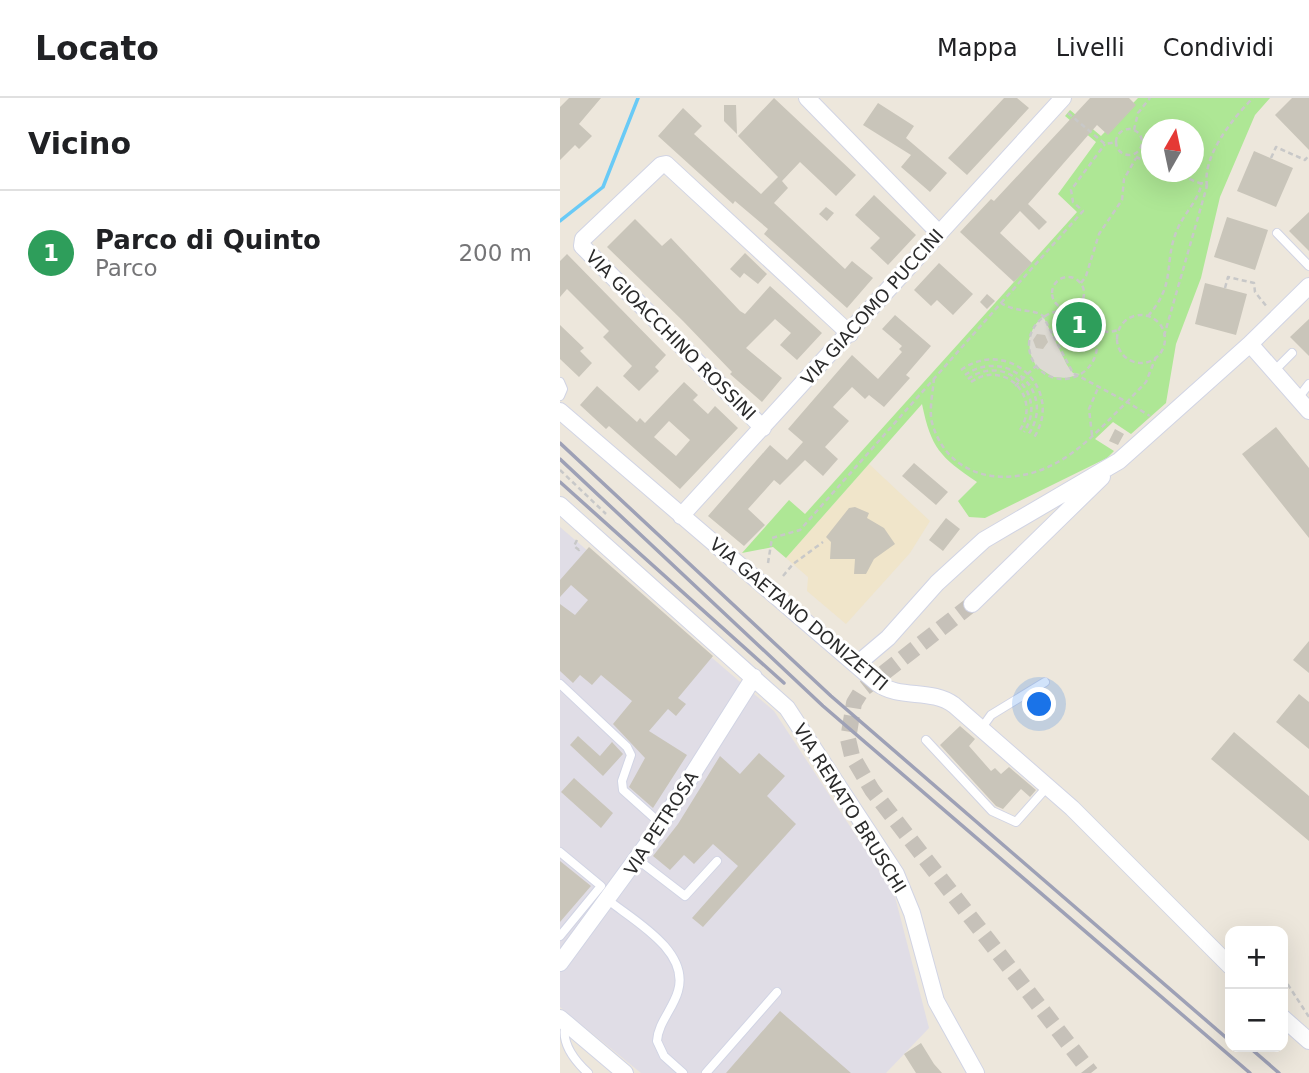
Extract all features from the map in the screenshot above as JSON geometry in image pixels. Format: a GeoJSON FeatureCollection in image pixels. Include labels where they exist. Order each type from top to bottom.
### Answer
{"type":"FeatureCollection","features":[{"type":"Feature","properties":{"kind":"street"},"geometry":{"type":"LineString","coordinates":[[807,98],[938,232]]}},
{"type":"Feature","properties":{"kind":"street","name":"VIA GIACOMO PUCCINI"},"geometry":{"type":"LineString","coordinates":[[681,516],[1060,101]]}},
{"type":"Feature","properties":{"kind":"street","name":"VIA GIOACCHINO ROSSINI"},"geometry":{"type":"LineString","coordinates":[[763,428],[581,242],[664,164],[850,334]]}},
{"type":"Feature","properties":{"kind":"street"},"geometry":{"type":"LineString","coordinates":[[972,604],[1119,461],[1250,345],[1309,286]]}},
{"type":"Feature","properties":{"kind":"street"},"geometry":{"type":"LineString","coordinates":[[1250,345],[1275,370],[1304,391],[1309,411]]}},
{"type":"Feature","properties":{"kind":"street","name":"VIA GAETANO DONIZETTI"},"geometry":{"type":"LineString","coordinates":[[560,411],[887,690],[945,700],[981,729],[1048,786],[1112,846],[1225,961]]}},
{"type":"Feature","properties":{"kind":"street"},"geometry":{"type":"LineString","coordinates":[[856,665],[888,638],[937,583],[984,540],[1119,461]]}},
{"type":"Feature","properties":{"kind":"street","name":"VIA RENATO BRUSCHI"},"geometry":{"type":"LineString","coordinates":[[560,505],[787,708],[896,874],[912,913],[936,1001],[976,1073]]}},
{"type":"Feature","properties":{"kind":"street","name":"VIA PETROSA"},"geometry":{"type":"LineString","coordinates":[[560,962],[608,900],[661,824],[754,677]]}},
{"type":"Feature","properties":{"kind":"street"},"geometry":{"type":"LineString","coordinates":[[563,1020],[625,1073]]}},
{"type":"Feature","properties":{"kind":"street"},"geometry":{"type":"LineString","coordinates":[[1288,1022],[1309,1041]]}},
{"type":"Feature","properties":{"kind":"lane"},"geometry":{"type":"LineString","coordinates":[[1277,233],[1309,265]]}},
{"type":"Feature","properties":{"kind":"lane"},"geometry":{"type":"LineString","coordinates":[[1275,370],[1292,353]]}},
{"type":"Feature","properties":{"kind":"lane"},"geometry":{"type":"LineString","coordinates":[[560,382],[563,389],[560,396]]}},
{"type":"Feature","properties":{"kind":"lane"},"geometry":{"type":"LineString","coordinates":[[981,729],[991,715],[1045,682]]}},
{"type":"Feature","properties":{"kind":"lane"},"geometry":{"type":"LineString","coordinates":[[560,684],[627,747],[631,755],[622,781],[622,790],[661,824]]}},
{"type":"Feature","properties":{"kind":"lane"},"geometry":{"type":"LineString","coordinates":[[926,740],[992,811],[1016,822],[1048,786]]}},
{"type":"Feature","properties":{"kind":"lane"},"geometry":{"type":"LineString","coordinates":[[560,852],[601,886],[560,936]]}},
{"type":"Feature","properties":{"kind":"lane"},"geometry":{"type":"LineString","coordinates":[[637,859],[685,896],[718,861]]}},
{"type":"Feature","properties":{"kind":"lane"},"geometry":{"type":"LineString","coordinates":[[608,900],[662,943],[675,963],[678,991],[657,1041],[664,1056],[683,1073]]}},
{"type":"Feature","properties":{"kind":"lane"},"geometry":{"type":"LineString","coordinates":[[706,1073],[777,992]]}},
{"type":"Feature","properties":{"kind":"lane"},"geometry":{"type":"LineString","coordinates":[[563,1020],[563,1043],[588,1073]]}},
{"type":"Feature","properties":{"kind":"path"},"geometry":{"type":"LineString","coordinates":[[1133,130],[1138,113],[1150,98]]}},
{"type":"Feature","properties":{"kind":"path"},"geometry":{"type":"LineString","coordinates":[[934,378],[932,424],[940,442],[961,465],[985,477],[1001,478],[1040,470],[1058,462],[1092,435],[1146,382],[1156,357],[1163,348],[1164,336],[1207,186],[1206,174],[1222,138],[1240,110],[1253,98]]}},
{"type":"Feature","properties":{"kind":"path"},"geometry":{"type":"LineString","coordinates":[[1060,101],[1105,144]]}},
{"type":"Feature","properties":{"kind":"path"},"geometry":{"type":"LineString","coordinates":[[1117,142],[1122,132],[1133,130]]}},
{"type":"Feature","properties":{"kind":"path"},"geometry":{"type":"LineString","coordinates":[[1081,283],[1086,276],[1099,234],[1122,200],[1124,179],[1136,158],[1142,139],[1133,130]]}},
{"type":"Feature","properties":{"kind":"path"},"geometry":{"type":"LineString","coordinates":[[768,563],[772,538],[800,530],[1083,211],[1073,202],[1071,190],[1105,144],[1117,142]]}},
{"type":"Feature","properties":{"kind":"path"},"geometry":{"type":"LineString","coordinates":[[1117,142],[1125,154],[1137,152]]}},
{"type":"Feature","properties":{"kind":"path"},"geometry":{"type":"LineString","coordinates":[[1271,158],[1276,147],[1304,160],[1309,155]]}},
{"type":"Feature","properties":{"kind":"path"},"geometry":{"type":"LineString","coordinates":[[1136,158],[1141,160]]}},
{"type":"Feature","properties":{"kind":"path"},"geometry":{"type":"LineString","coordinates":[[1148,316],[1167,287],[1177,229],[1194,205],[1202,182],[1207,186]]}},
{"type":"Feature","properties":{"kind":"path"},"geometry":{"type":"LineString","coordinates":[[1064,310],[1043,316],[1034,326],[1029,340],[1030,353],[1036,366],[1060,379],[1080,374],[1090,366],[1096,355],[1093,329],[1084,318],[1064,310],[1056,305],[1052,296],[1055,282],[1068,276],[1081,283],[1084,295],[1081,303],[1064,310]]}},
{"type":"Feature","properties":{"kind":"path"},"geometry":{"type":"LineString","coordinates":[[1225,288],[1228,277],[1254,283],[1258,298],[1277,317]]}},
{"type":"Feature","properties":{"kind":"path"},"geometry":{"type":"LineString","coordinates":[[1001,303],[1015,310],[1037,311],[1043,316],[1073,373],[1080,374],[1128,402],[1155,421]]}},
{"type":"Feature","properties":{"kind":"path"},"geometry":{"type":"LineString","coordinates":[[1093,329],[1109,332],[1119,330],[1130,317],[1148,316],[1158,322],[1164,336]]}},
{"type":"Feature","properties":{"kind":"path"},"geometry":{"type":"LineString","coordinates":[[1119,330],[1119,348],[1127,358],[1144,362],[1156,357]]}},
{"type":"Feature","properties":{"kind":"path"},"geometry":{"type":"LineString","coordinates":[[961,370],[977,361],[995,359],[1012,363],[1028,372],[1040,391],[1043,407],[1041,424],[1033,439]]}},
{"type":"Feature","properties":{"kind":"path"},"geometry":{"type":"LineString","coordinates":[[1019,382],[1036,366]]}},
{"type":"Feature","properties":{"kind":"path"},"geometry":{"type":"LineString","coordinates":[[968,379],[981,371],[996,369],[1019,382],[1032,403],[1031,417],[1024,432]]}},
{"type":"Feature","properties":{"kind":"path"},"geometry":{"type":"LineString","coordinates":[[1092,435],[1089,409],[1099,387]]}},
{"type":"Feature","properties":{"kind":"path"},"geometry":{"type":"LineString","coordinates":[[560,470],[606,514]]}},
{"type":"Feature","properties":{"kind":"path"},"geometry":{"type":"LineString","coordinates":[[783,576],[793,564],[823,542]]}},
{"type":"Feature","properties":{"kind":"path"},"geometry":{"type":"LineString","coordinates":[[576,543],[573,546],[579,550],[582,547]]}},
{"type":"Feature","properties":{"kind":"path"},"geometry":{"type":"LineString","coordinates":[[1288,984],[1309,1017]]}},
{"type":"Feature","properties":{"kind":"shaded area"},"geometry":{"type":"Polygon","coordinates":[[[1043,316],[1067,365],[1073,373],[1080,374],[1067,378],[1053,377],[1036,366],[1030,353],[1029,339],[1034,326],[1043,316]]]}},
{"type":"Feature","properties":{"kind":"shaded area"},"geometry":{"type":"Polygon","coordinates":[[[869,464],[930,521],[910,553],[846,624],[807,591],[808,577],[786,558],[869,464]]]}},
{"type":"Feature","properties":{"kind":"shaded area"},"geometry":{"type":"Polygon","coordinates":[[[560,527],[774,711],[894,893],[929,1028],[886,1073],[641,1073],[560,1007],[560,527]]]}},
{"type":"Feature","properties":{"kind":"green space"},"geometry":{"type":"Polygon","coordinates":[[[1138,98],[1270,98],[1255,115],[1220,197],[1201,278],[1176,344],[1166,403],[1131,434],[1113,422],[1095,439],[1114,451],[1107,458],[985,518],[969,517],[958,501],[977,482],[939,450],[929,431],[922,404],[786,558],[773,547],[742,553],[789,500],[805,514],[1077,212],[1058,194],[1096,142],[1065,116],[1070,110],[1101,136],[1138,98]]]}},
{"type":"Feature","properties":{"kind":"building"},"geometry":{"type":"Polygon","coordinates":[[[569,98],[601,98],[579,124],[592,136],[579,149],[575,145],[560,160],[560,107],[569,98]]]}},
{"type":"Feature","properties":{"kind":"building"},"geometry":{"type":"Polygon","coordinates":[[[774,98],[856,175],[836,196],[800,162],[782,181],[788,188],[774,203],[845,269],[852,261],[873,278],[847,308],[764,234],[768,229],[735,201],[733,204],[658,136],[683,108],[702,126],[694,134],[761,194],[778,177],[738,136],[774,98]]]}},
{"type":"Feature","properties":{"kind":"building"},"geometry":{"type":"Polygon","coordinates":[[[1004,98],[1017,98],[1029,108],[967,175],[948,158],[1004,98]]]}},
{"type":"Feature","properties":{"kind":"building"},"geometry":{"type":"Polygon","coordinates":[[[1090,98],[1129,98],[1136,105],[1108,135],[1097,125],[1028,204],[1047,222],[1039,230],[1020,211],[1000,233],[1032,263],[1014,282],[960,232],[991,199],[994,201],[1090,98]]]}},
{"type":"Feature","properties":{"kind":"building"},"geometry":{"type":"Polygon","coordinates":[[[1292,98],[1309,98],[1309,150],[1275,115],[1292,98]]]}},
{"type":"Feature","properties":{"kind":"building"},"geometry":{"type":"Polygon","coordinates":[[[878,103],[914,126],[906,138],[947,173],[930,192],[901,167],[911,155],[863,125],[878,103]]]}},
{"type":"Feature","properties":{"kind":"building"},"geometry":{"type":"Polygon","coordinates":[[[724,105],[736,105],[737,134],[724,121],[724,105]]]}},
{"type":"Feature","properties":{"kind":"building"},"geometry":{"type":"Polygon","coordinates":[[[1254,151],[1293,168],[1276,207],[1237,191],[1254,151]]]}},
{"type":"Feature","properties":{"kind":"building"},"geometry":{"type":"Polygon","coordinates":[[[874,195],[916,235],[888,265],[870,248],[880,238],[855,215],[874,195]]]}},
{"type":"Feature","properties":{"kind":"building"},"geometry":{"type":"Polygon","coordinates":[[[826,207],[834,213],[827,221],[819,214],[826,207]]]}},
{"type":"Feature","properties":{"kind":"building"},"geometry":{"type":"Polygon","coordinates":[[[1309,212],[1309,251],[1289,231],[1309,212]]]}},
{"type":"Feature","properties":{"kind":"building"},"geometry":{"type":"Polygon","coordinates":[[[1227,217],[1268,230],[1255,270],[1214,257],[1227,217]]]}},
{"type":"Feature","properties":{"kind":"building"},"geometry":{"type":"Polygon","coordinates":[[[635,219],[662,246],[671,238],[740,311],[745,314],[770,286],[822,333],[797,360],[780,345],[791,333],[775,319],[746,348],[782,378],[762,402],[730,374],[732,372],[683,321],[607,247],[635,219]]]}},
{"type":"Feature","properties":{"kind":"building"},"geometry":{"type":"Polygon","coordinates":[[[745,253],[767,274],[758,284],[744,273],[740,278],[730,269],[745,253]]]}},
{"type":"Feature","properties":{"kind":"building"},"geometry":{"type":"Polygon","coordinates":[[[567,254],[666,355],[655,367],[659,371],[639,391],[623,376],[632,366],[603,337],[609,331],[567,289],[560,297],[560,261],[567,254]]]}},
{"type":"Feature","properties":{"kind":"building"},"geometry":{"type":"Polygon","coordinates":[[[939,263],[973,294],[953,315],[937,300],[931,306],[914,290],[939,263]]]}},
{"type":"Feature","properties":{"kind":"building"},"geometry":{"type":"Polygon","coordinates":[[[1205,283],[1247,294],[1236,335],[1195,324],[1205,283]]]}},
{"type":"Feature","properties":{"kind":"building"},"geometry":{"type":"Polygon","coordinates":[[[987,294],[995,301],[987,309],[980,302],[987,294]]]}},
{"type":"Feature","properties":{"kind":"building"},"geometry":{"type":"Polygon","coordinates":[[[895,315],[931,346],[906,375],[910,378],[884,407],[869,395],[865,399],[852,387],[833,407],[849,421],[825,447],[838,459],[823,476],[805,460],[780,485],[774,480],[748,509],[765,525],[744,546],[708,516],[770,445],[787,460],[803,442],[788,429],[852,355],[878,379],[902,352],[899,349],[902,346],[882,329],[895,315]]]}},
{"type":"Feature","properties":{"kind":"building"},"geometry":{"type":"Polygon","coordinates":[[[1309,319],[1309,356],[1290,337],[1309,319]]]}},
{"type":"Feature","properties":{"kind":"building"},"geometry":{"type":"Polygon","coordinates":[[[560,325],[584,348],[580,351],[592,363],[579,377],[560,359],[560,325]]]}},
{"type":"Feature","properties":{"kind":"building"},"geometry":{"type":"Polygon","coordinates":[[[1037,334],[1045,335],[1048,342],[1043,349],[1036,348],[1033,340],[1037,334]]]}},
{"type":"Feature","properties":{"kind":"building"},"geometry":{"type":"Polygon","coordinates":[[[684,382],[698,395],[693,400],[708,414],[715,406],[738,428],[680,489],[609,426],[606,429],[580,405],[597,386],[637,422],[640,418],[645,423],[684,382]],[[669,421],[654,437],[676,456],[690,440],[669,421]]]}},
{"type":"Feature","properties":{"kind":"building"},"geometry":{"type":"Polygon","coordinates":[[[1276,427],[1309,468],[1309,538],[1242,454],[1276,427]]]}},
{"type":"Feature","properties":{"kind":"building"},"geometry":{"type":"Polygon","coordinates":[[[1115,429],[1124,434],[1118,445],[1109,441],[1115,429]]]}},
{"type":"Feature","properties":{"kind":"building"},"geometry":{"type":"Polygon","coordinates":[[[914,463],[948,492],[936,505],[902,476],[914,463]]]}},
{"type":"Feature","properties":{"kind":"building"},"geometry":{"type":"Polygon","coordinates":[[[855,507],[869,513],[867,518],[884,528],[895,544],[874,559],[866,574],[854,574],[855,559],[830,559],[831,542],[826,537],[849,508],[855,507]]]}},
{"type":"Feature","properties":{"kind":"building"},"geometry":{"type":"Polygon","coordinates":[[[946,518],[960,529],[943,551],[929,540],[946,518]]]}},
{"type":"Feature","properties":{"kind":"building"},"geometry":{"type":"Polygon","coordinates":[[[589,547],[713,656],[678,698],[686,704],[676,716],[668,709],[649,731],[687,755],[653,808],[629,787],[645,758],[613,724],[632,701],[601,675],[592,685],[580,675],[573,683],[560,671],[560,604],[575,615],[588,600],[571,585],[560,597],[560,580],[589,547]]]}},
{"type":"Feature","properties":{"kind":"building"},"geometry":{"type":"Polygon","coordinates":[[[1309,641],[1309,673],[1293,660],[1309,641]]]}},
{"type":"Feature","properties":{"kind":"building"},"geometry":{"type":"Polygon","coordinates":[[[1299,694],[1309,702],[1309,749],[1276,722],[1299,694]]]}},
{"type":"Feature","properties":{"kind":"building"},"geometry":{"type":"Polygon","coordinates":[[[960,726],[975,739],[969,746],[991,771],[995,768],[1001,774],[1009,767],[1036,790],[1030,797],[1021,789],[1003,809],[996,806],[940,745],[960,726]]]}},
{"type":"Feature","properties":{"kind":"building"},"geometry":{"type":"Polygon","coordinates":[[[1234,732],[1309,796],[1309,841],[1211,759],[1234,732]]]}},
{"type":"Feature","properties":{"kind":"building"},"geometry":{"type":"Polygon","coordinates":[[[578,736],[600,756],[612,742],[623,754],[603,776],[570,745],[578,736]]]}},
{"type":"Feature","properties":{"kind":"building"},"geometry":{"type":"Polygon","coordinates":[[[759,753],[785,776],[767,796],[796,824],[703,927],[692,918],[738,866],[713,844],[694,864],[684,855],[670,870],[653,856],[678,824],[720,756],[740,774],[759,753]]]}},
{"type":"Feature","properties":{"kind":"building"},"geometry":{"type":"Polygon","coordinates":[[[574,778],[613,813],[601,828],[561,792],[574,778]]]}},
{"type":"Feature","properties":{"kind":"building"},"geometry":{"type":"Polygon","coordinates":[[[560,861],[591,886],[560,922],[560,861]]]}},
{"type":"Feature","properties":{"kind":"building"},"geometry":{"type":"Polygon","coordinates":[[[780,1011],[851,1073],[726,1073],[780,1011]]]}},
{"type":"Feature","properties":{"kind":"building"},"geometry":{"type":"Polygon","coordinates":[[[921,1043],[942,1073],[916,1073],[904,1054],[921,1043]]]}},
{"type":"Feature","properties":{"kind":"waterway"},"geometry":{"type":"LineString","coordinates":[[560,221],[603,187],[638,98]]}},
{"type":"Feature","properties":{"kind":"tunnel"},"geometry":{"type":"LineString","coordinates":[[972,604],[862,690],[854,703],[848,739],[852,756],[872,790],[1091,1073]]}},
{"type":"Feature","properties":{"kind":"railway"},"geometry":{"type":"LineString","coordinates":[[560,443],[831,696],[1225,1037]]}},
{"type":"Feature","properties":{"kind":"railway"},"geometry":{"type":"LineString","coordinates":[[560,459],[823,706],[1250,1073]]}},
{"type":"Feature","properties":{"kind":"railway"},"geometry":{"type":"LineString","coordinates":[[560,482],[784,683]]}},
{"type":"Feature","properties":{"kind":"railway"},"geometry":{"type":"LineString","coordinates":[[1255,1052],[1279,1073]]}},
{"type":"Feature","properties":{"kind":"place","name":"Parco di Quinto"},"geometry":{"type":"Point","coordinates":[1079,325]}}]}
